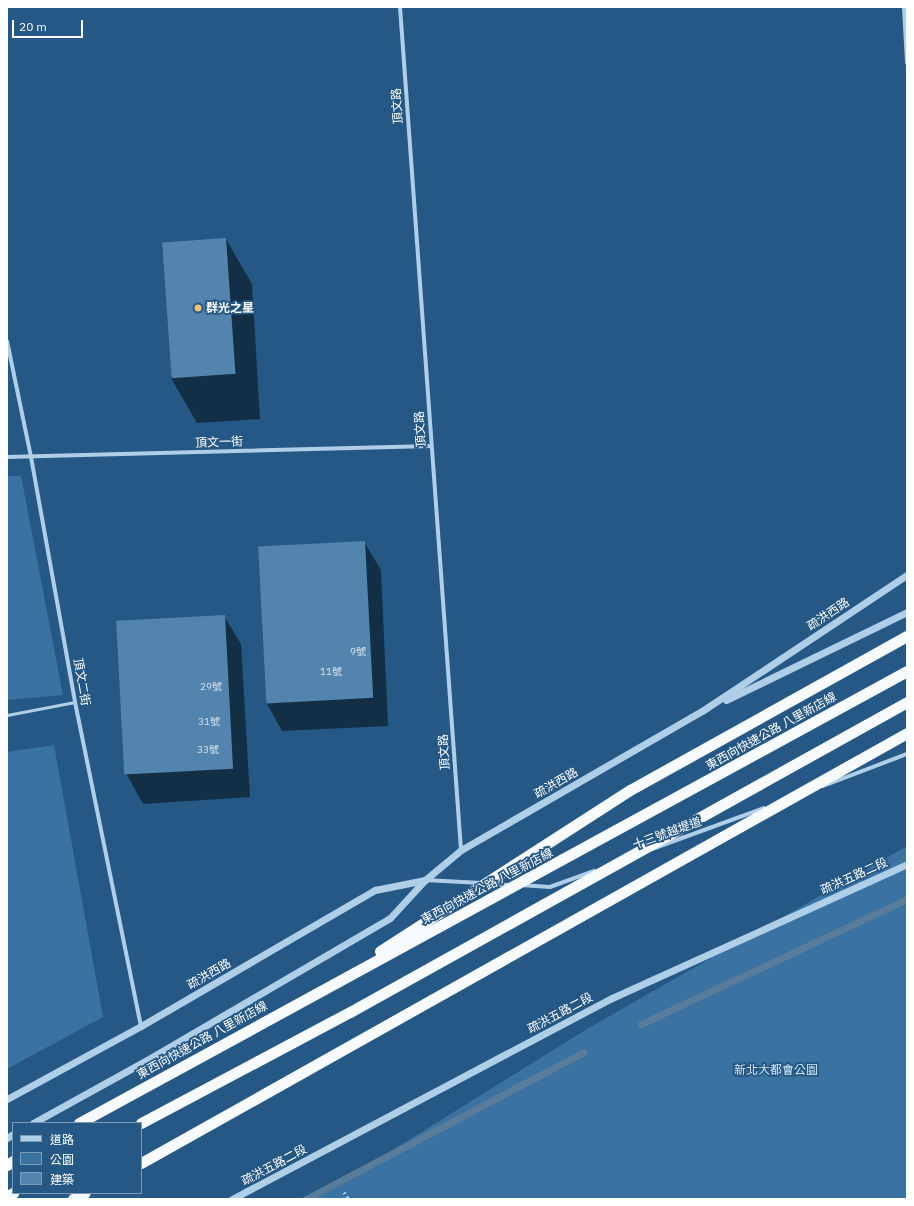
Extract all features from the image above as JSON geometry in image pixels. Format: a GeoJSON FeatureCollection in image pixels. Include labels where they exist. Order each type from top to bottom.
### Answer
{"type":"FeatureCollection","features":[{"type":"Feature","properties":{"kind":"highway"},"geometry":{"type":"LineString","coordinates":[[308,997],[630,790],[907,636]]}},
{"type":"Feature","properties":{"kind":"highway","name":"東西向快速公路 八里新店線"},"geometry":{"type":"LineString","coordinates":[[81,1122],[907,671]]}},
{"type":"Feature","properties":{"kind":"highway"},"geometry":{"type":"LineString","coordinates":[[142,1122],[350,1012],[907,702]]}},
{"type":"Feature","properties":{"kind":"highway"},"geometry":{"type":"LineString","coordinates":[[142,1162],[907,733]]}},
{"type":"Feature","properties":{"kind":"highway"},"geometry":{"type":"LineString","coordinates":[[73,1199],[83,1194]]}},
{"type":"Feature","properties":{"kind":"street","name":"頂文路"},"geometry":{"type":"LineString","coordinates":[[400,7],[461,850]]}},
{"type":"Feature","properties":{"kind":"street"},"geometry":{"type":"LineString","coordinates":[[904,7],[907,63]]}},
{"type":"Feature","properties":{"kind":"street","name":"頂文二街"},"geometry":{"type":"LineString","coordinates":[[7,341],[31,457],[75,702],[141,1026]]}},
{"type":"Feature","properties":{"kind":"street","name":"頂文一街"},"geometry":{"type":"LineString","coordinates":[[7,457],[431,446]]}},
{"type":"Feature","properties":{"kind":"street","name":"疏洪西路"},"geometry":{"type":"LineString","coordinates":[[35,1122],[147,1060],[390,918],[425,880],[461,850],[702,711],[907,574]]}},
{"type":"Feature","properties":{"kind":"street","name":"疏洪西路"},"geometry":{"type":"LineString","coordinates":[[702,711],[907,612]]}},
{"type":"Feature","properties":{"kind":"street","name":"十三號越堤道"},"geometry":{"type":"LineString","coordinates":[[425,880],[550,887],[907,754]]}},
{"type":"Feature","properties":{"kind":"street","name":"疏洪五路二段"},"geometry":{"type":"LineString","coordinates":[[232,1199],[612,998],[907,864]]}},
{"type":"Feature","properties":{"kind":"street","name":"疏洪西路"},"geometry":{"type":"LineString","coordinates":[[7,1099],[141,1026],[376,890],[425,880]]}},
{"type":"Feature","properties":{"kind":"lane"},"geometry":{"type":"LineString","coordinates":[[7,715],[75,702]]}},
{"type":"Feature","properties":{"kind":"path"},"geometry":{"type":"LineString","coordinates":[[344,1192],[349,1199]]}},
{"type":"Feature","properties":{"kind":"green space"},"geometry":{"type":"Polygon","coordinates":[[[7,476],[21,476],[63,695],[7,700],[7,476]]]}},
{"type":"Feature","properties":{"kind":"green space"},"geometry":{"type":"Polygon","coordinates":[[[54,745],[103,1017],[7,1069],[7,752],[54,745]]]}},
{"type":"Feature","properties":{"kind":"green space","name":"新北大都會公園"},"geometry":{"type":"Polygon","coordinates":[[[907,846],[907,1199],[314,1199],[587,1029],[907,846]]]}},
{"type":"Feature","properties":{"kind":"building","name":"群光之星"},"geometry":{"type":"Polygon","coordinates":[[[226,238],[235,374],[172,378],[162,242],[226,238]]]}},
{"type":"Feature","properties":{"kind":"building"},"geometry":{"type":"Polygon","coordinates":[[[365,541],[373,698],[266,703],[258,547],[365,541]]]}},
{"type":"Feature","properties":{"kind":"building"},"geometry":{"type":"Polygon","coordinates":[[[225,615],[233,769],[124,774],[116,621],[225,615]]]}},
{"type":"Feature","properties":{"kind":"waterway"},"geometry":{"type":"LineString","coordinates":[[641,1024],[907,899]]}},
{"type":"Feature","properties":{"kind":"waterway"},"geometry":{"type":"LineString","coordinates":[[306,1199],[584,1052]]}},
{"type":"Feature","properties":{"kind":"place","name":"群光之星"},"geometry":{"type":"Point","coordinates":[198,308]}}]}
